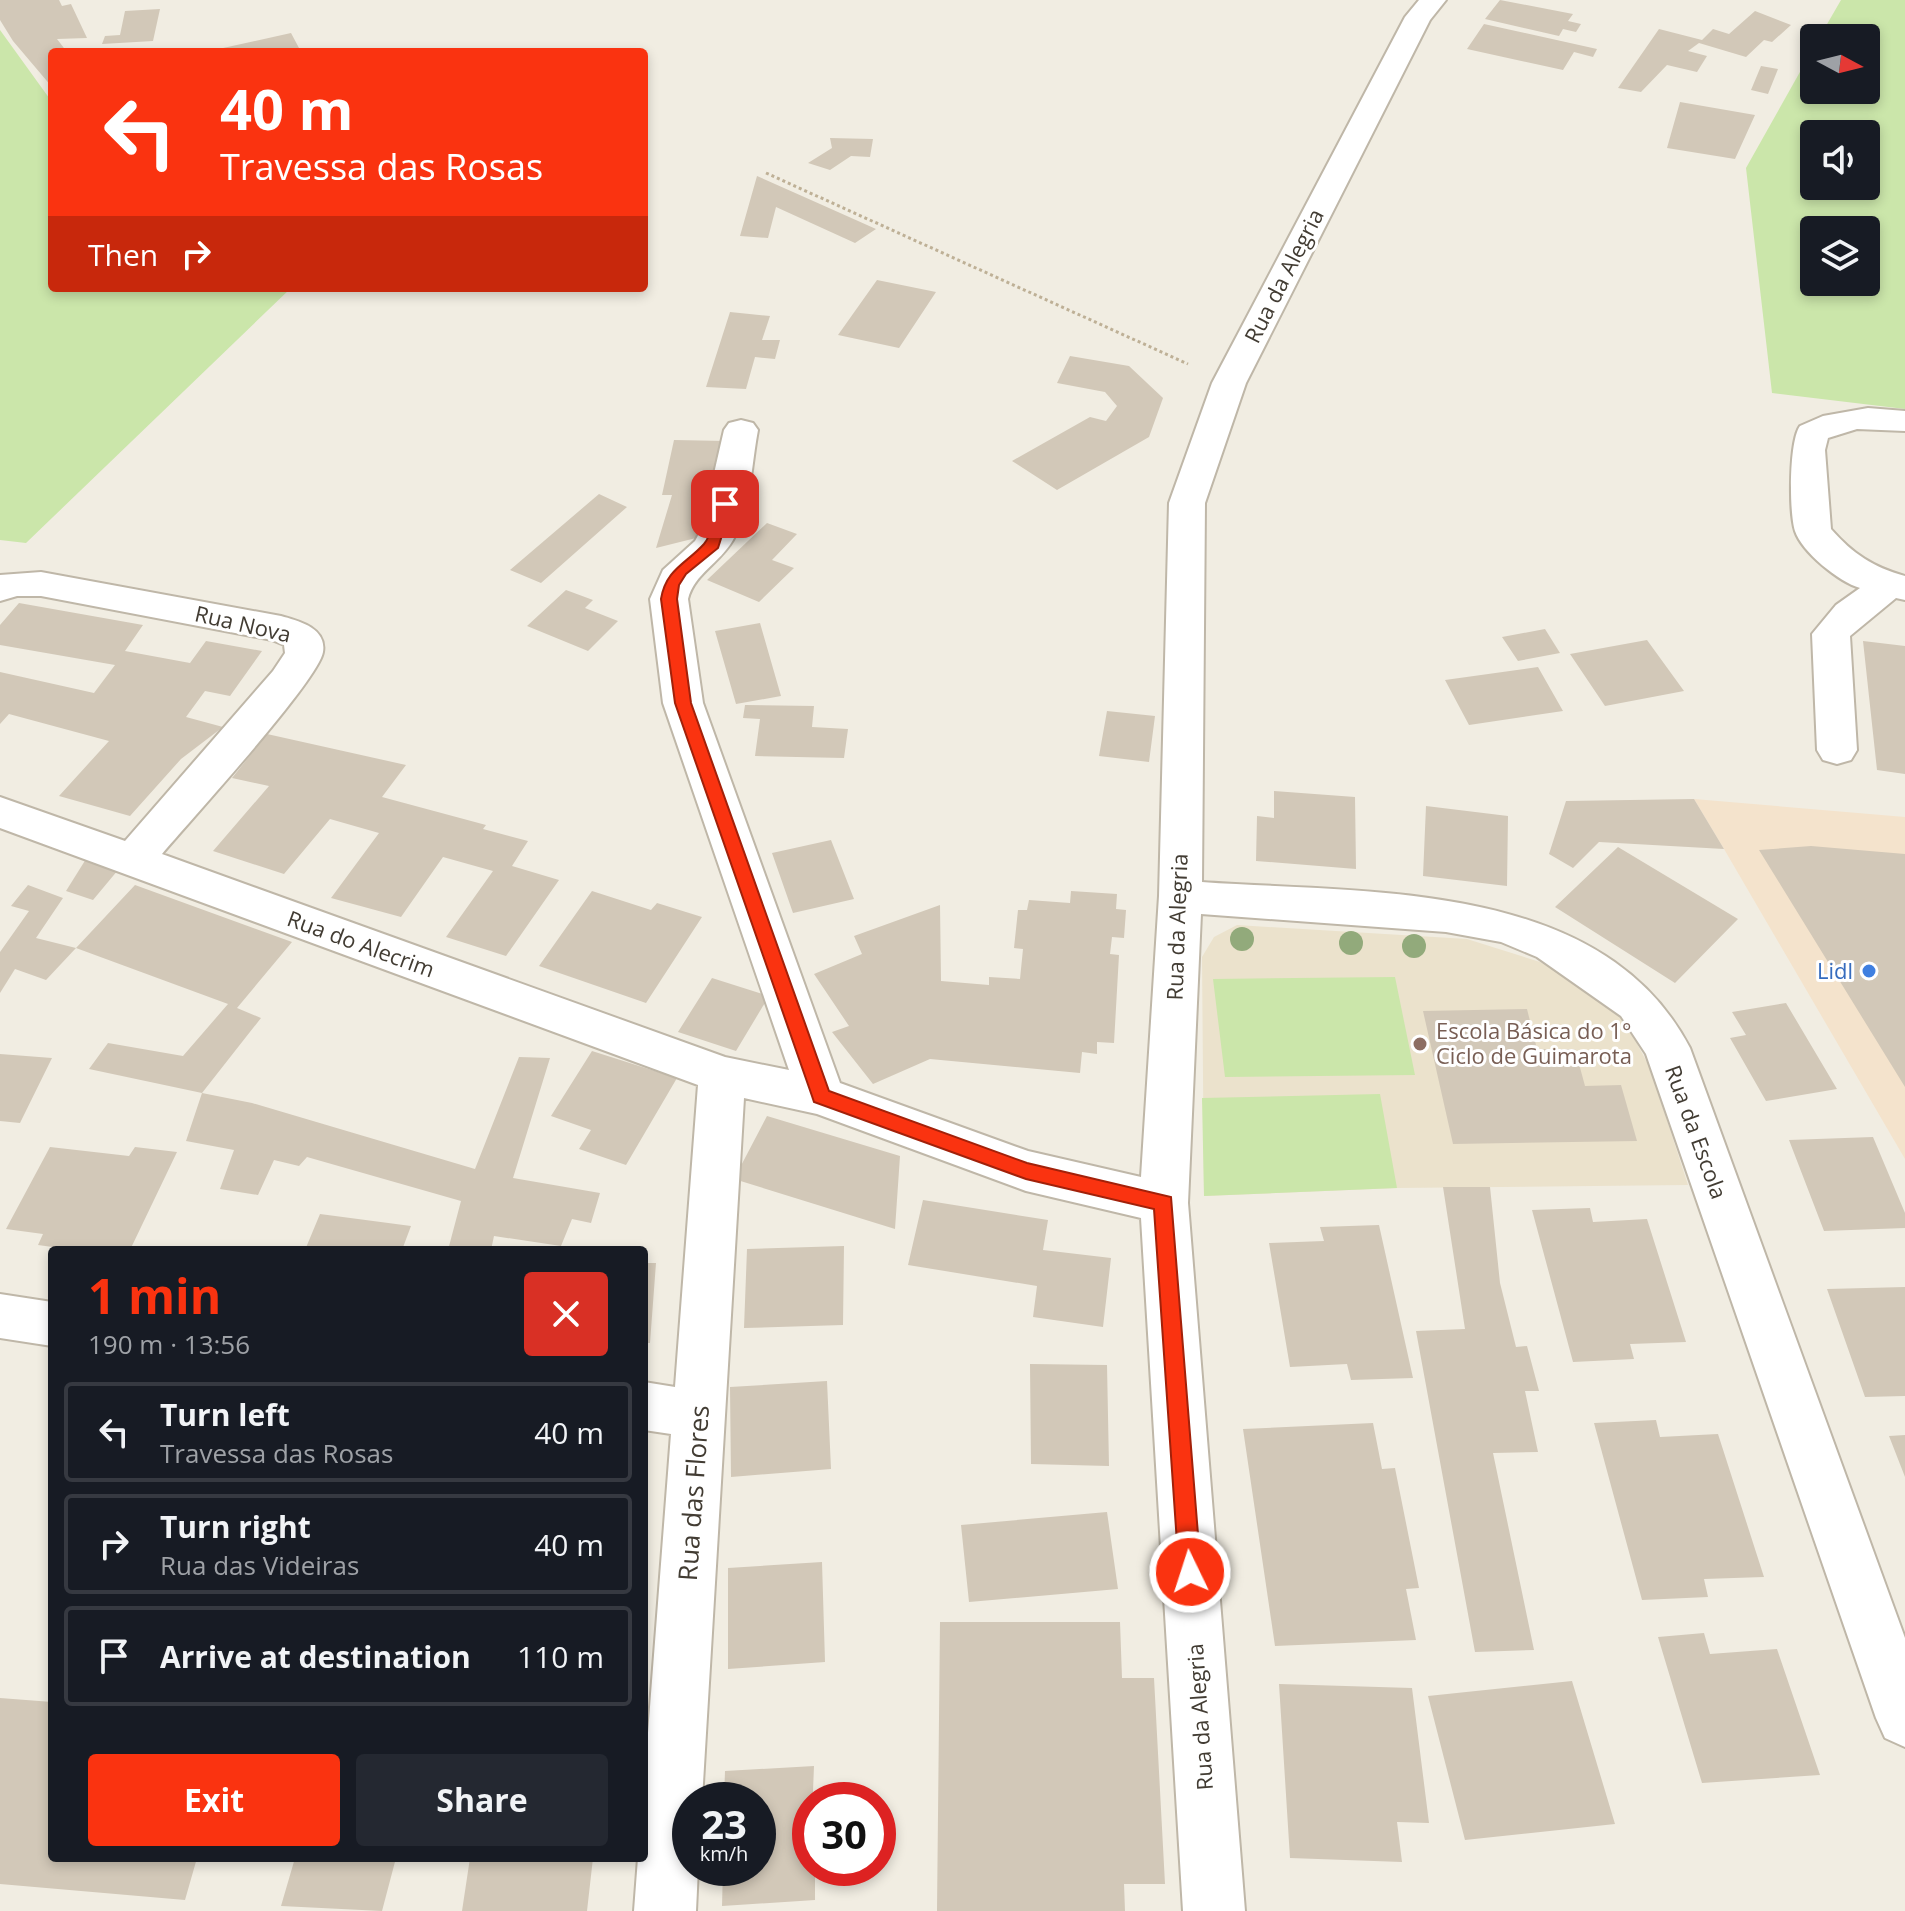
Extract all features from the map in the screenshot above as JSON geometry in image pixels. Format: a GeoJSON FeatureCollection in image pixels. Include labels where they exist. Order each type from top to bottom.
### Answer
{"type":"FeatureCollection","features":[{"type":"Feature","properties":{"kind":"street","name":"Rua da Alegria"},"geometry":{"type":"LineString","coordinates":[[1214,1911],[1164,1203],[1180,896],[1187,503],[1229,383],[1418,17],[1433,0]]}},
{"type":"Feature","properties":{"kind":"street"},"geometry":{"type":"LineString","coordinates":[[1897,586],[1850,568],[1834,556],[1813,531],[1808,450],[1812,433],[1831,422],[1866,417],[1905,421]]}},
{"type":"Feature","properties":{"kind":"street"},"geometry":{"type":"LineString","coordinates":[[741,430],[713,544],[680,571],[671,585],[669,599],[683,703],[821,1096]]}},
{"type":"Feature","properties":{"kind":"street","name":"Rua Nova"},"geometry":{"type":"LineString","coordinates":[[0,589],[12,584],[41,584],[281,629],[302,638],[304,653],[287,680],[133,860]]}},
{"type":"Feature","properties":{"kind":"street"},"geometry":{"type":"LineString","coordinates":[[1837,750],[1831,634],[1849,614],[1897,586]]}},
{"type":"Feature","properties":{"kind":"street","name":"Rua do Alecrim"},"geometry":{"type":"LineString","coordinates":[[0,812],[722,1075],[821,1096],[1026,1171],[1164,1203]]}},
{"type":"Feature","properties":{"kind":"street","name":"Rua da Escola"},"geometry":{"type":"LineString","coordinates":[[1180,896],[1446,916],[1507,927],[1552,945],[1637,1004],[1667,1048],[1905,1718]]}},
{"type":"Feature","properties":{"kind":"street","name":"Rua das Flores"},"geometry":{"type":"LineString","coordinates":[[665,1911],[722,1075]]}},
{"type":"Feature","properties":{"kind":"street"},"geometry":{"type":"LineString","coordinates":[[0,1316],[48,1323]]}},
{"type":"Feature","properties":{"kind":"street"},"geometry":{"type":"LineString","coordinates":[[648,1407],[700,1414]]}},
{"type":"Feature","properties":{"kind":"path"},"geometry":{"type":"LineString","coordinates":[[766,173],[1229,383]]}},
{"type":"Feature","properties":{"kind":"shaded area"},"geometry":{"type":"Polygon","coordinates":[[[1694,799],[1905,817],[1905,1159],[1724,849],[1694,799]]]}},
{"type":"Feature","properties":{"kind":"shaded area","name":"Escola Básica do 1° Ciclo de Guimarota"},"geometry":{"type":"Polygon","coordinates":[[[1237,925],[1467,939],[1540,962],[1574,981],[1625,1021],[1650,1068],[1688,1185],[1397,1188],[1204,1196],[1202,957],[1214,937],[1237,925]]]}},
{"type":"Feature","properties":{"kind":"green space"},"geometry":{"type":"Polygon","coordinates":[[[1841,0],[1905,0],[1905,409],[1772,393],[1746,168],[1800,72],[1800,104],[1880,104],[1880,24],[1827,24],[1841,0]]]}},
{"type":"Feature","properties":{"kind":"green space"},"geometry":{"type":"Polygon","coordinates":[[[0,30],[48,96],[48,292],[287,292],[26,543],[0,540],[0,30]]]}},
{"type":"Feature","properties":{"kind":"green space"},"geometry":{"type":"Polygon","coordinates":[[[1395,977],[1415,1075],[1225,1077],[1213,979],[1395,977]]]}},
{"type":"Feature","properties":{"kind":"green space"},"geometry":{"type":"Polygon","coordinates":[[[1380,1094],[1397,1188],[1204,1196],[1202,1098],[1380,1094]]]}},
{"type":"Feature","properties":{"kind":"building"},"geometry":{"type":"Polygon","coordinates":[[[0,0],[59,0],[62,6],[71,4],[87,38],[57,39],[64,48],[48,48],[48,82],[13,41],[0,20],[0,0]]]}},
{"type":"Feature","properties":{"kind":"building"},"geometry":{"type":"Polygon","coordinates":[[[1500,0],[1573,14],[1568,21],[1581,24],[1576,32],[1563,29],[1559,36],[1485,19],[1500,0]]]}},
{"type":"Feature","properties":{"kind":"building"},"geometry":{"type":"Polygon","coordinates":[[[160,9],[153,41],[102,44],[105,36],[120,35],[125,11],[160,9]]]}},
{"type":"Feature","properties":{"kind":"building"},"geometry":{"type":"Polygon","coordinates":[[[1755,11],[1791,25],[1772,42],[1764,40],[1746,57],[1699,43],[1688,51],[1707,56],[1697,72],[1667,65],[1641,92],[1618,88],[1659,29],[1702,40],[1713,29],[1729,34],[1755,11]]]}},
{"type":"Feature","properties":{"kind":"building"},"geometry":{"type":"Polygon","coordinates":[[[1484,24],[1597,49],[1593,57],[1574,52],[1563,70],[1467,49],[1484,24]]]}},
{"type":"Feature","properties":{"kind":"building"},"geometry":{"type":"Polygon","coordinates":[[[291,33],[299,48],[223,48],[291,33]]]}},
{"type":"Feature","properties":{"kind":"building"},"geometry":{"type":"Polygon","coordinates":[[[1761,66],[1778,69],[1768,94],[1751,90],[1761,66]]]}},
{"type":"Feature","properties":{"kind":"building"},"geometry":{"type":"Polygon","coordinates":[[[1680,102],[1755,115],[1735,159],[1667,148],[1680,102]]]}},
{"type":"Feature","properties":{"kind":"building"},"geometry":{"type":"Polygon","coordinates":[[[830,138],[873,139],[870,157],[851,156],[830,170],[808,163],[832,148],[830,138]]]}},
{"type":"Feature","properties":{"kind":"building"},"geometry":{"type":"Polygon","coordinates":[[[757,176],[876,229],[855,243],[776,207],[768,238],[740,236],[757,176]]]}},
{"type":"Feature","properties":{"kind":"building"},"geometry":{"type":"Polygon","coordinates":[[[877,280],[936,292],[899,348],[838,335],[877,280]]]}},
{"type":"Feature","properties":{"kind":"building"},"geometry":{"type":"Polygon","coordinates":[[[730,312],[770,316],[762,340],[780,340],[775,359],[755,357],[746,389],[706,387],[730,312]]]}},
{"type":"Feature","properties":{"kind":"building"},"geometry":{"type":"Polygon","coordinates":[[[1070,356],[1129,366],[1163,398],[1149,437],[1057,490],[1012,461],[1090,417],[1106,421],[1117,406],[1105,392],[1057,383],[1070,356]]]}},
{"type":"Feature","properties":{"kind":"building"},"geometry":{"type":"Polygon","coordinates":[[[674,440],[726,441],[704,536],[656,548],[672,495],[662,495],[674,440]]]}},
{"type":"Feature","properties":{"kind":"building"},"geometry":{"type":"Polygon","coordinates":[[[599,494],[627,507],[541,583],[510,570],[599,494]]]}},
{"type":"Feature","properties":{"kind":"building"},"geometry":{"type":"Polygon","coordinates":[[[739,495],[757,496],[750,525],[732,524],[739,495]]]}},
{"type":"Feature","properties":{"kind":"building"},"geometry":{"type":"Polygon","coordinates":[[[767,523],[797,534],[772,560],[794,568],[759,602],[707,580],[767,523]]]}},
{"type":"Feature","properties":{"kind":"building"},"geometry":{"type":"Polygon","coordinates":[[[566,590],[593,600],[585,608],[618,621],[588,651],[527,626],[566,590]]]}},
{"type":"Feature","properties":{"kind":"building"},"geometry":{"type":"Polygon","coordinates":[[[19,603],[143,625],[125,651],[190,663],[206,641],[262,651],[230,696],[205,691],[186,717],[223,727],[181,759],[130,816],[59,796],[109,741],[9,714],[0,724],[0,672],[94,693],[115,665],[0,645],[0,625],[19,603]]]}},
{"type":"Feature","properties":{"kind":"building"},"geometry":{"type":"Polygon","coordinates":[[[760,623],[781,696],[736,704],[715,631],[760,623]]]}},
{"type":"Feature","properties":{"kind":"building"},"geometry":{"type":"Polygon","coordinates":[[[1545,629],[1560,653],[1518,661],[1502,637],[1545,629]]]}},
{"type":"Feature","properties":{"kind":"building"},"geometry":{"type":"Polygon","coordinates":[[[1647,640],[1684,691],[1605,706],[1570,654],[1647,640]]]}},
{"type":"Feature","properties":{"kind":"building"},"geometry":{"type":"Polygon","coordinates":[[[1863,641],[1905,646],[1905,774],[1877,770],[1863,641]]]}},
{"type":"Feature","properties":{"kind":"building"},"geometry":{"type":"Polygon","coordinates":[[[1538,667],[1563,711],[1469,725],[1445,680],[1538,667]]]}},
{"type":"Feature","properties":{"kind":"building"},"geometry":{"type":"Polygon","coordinates":[[[745,705],[814,706],[812,727],[848,729],[844,758],[755,756],[760,719],[743,718],[745,705]]]}},
{"type":"Feature","properties":{"kind":"building"},"geometry":{"type":"Polygon","coordinates":[[[1107,711],[1155,716],[1149,762],[1099,756],[1107,711]]]}},
{"type":"Feature","properties":{"kind":"building"},"geometry":{"type":"Polygon","coordinates":[[[267,734],[406,765],[382,797],[486,825],[483,829],[528,841],[512,866],[559,880],[506,956],[446,937],[493,871],[443,857],[401,917],[331,898],[379,833],[330,819],[284,874],[213,851],[269,786],[232,778],[267,734]]]}},
{"type":"Feature","properties":{"kind":"building"},"geometry":{"type":"Polygon","coordinates":[[[1274,791],[1355,797],[1356,869],[1256,861],[1257,816],[1274,818],[1274,791]]]}},
{"type":"Feature","properties":{"kind":"building"},"geometry":{"type":"Polygon","coordinates":[[[1694,799],[1724,849],[1599,842],[1573,868],[1549,854],[1566,801],[1694,799]]]}},
{"type":"Feature","properties":{"kind":"building"},"geometry":{"type":"Polygon","coordinates":[[[1426,806],[1508,816],[1507,886],[1423,876],[1426,806]]]}},
{"type":"Feature","properties":{"kind":"building"},"geometry":{"type":"Polygon","coordinates":[[[831,840],[854,899],[793,913],[772,853],[831,840]]]}},
{"type":"Feature","properties":{"kind":"building","name":"Lidl"},"geometry":{"type":"Polygon","coordinates":[[[1811,846],[1905,854],[1905,1087],[1759,850],[1811,846]]]}},
{"type":"Feature","properties":{"kind":"building"},"geometry":{"type":"Polygon","coordinates":[[[1618,847],[1738,919],[1675,983],[1555,907],[1618,847]]]}},
{"type":"Feature","properties":{"kind":"building"},"geometry":{"type":"Polygon","coordinates":[[[86,859],[118,870],[93,900],[66,891],[86,859]]]}},
{"type":"Feature","properties":{"kind":"building"},"geometry":{"type":"Polygon","coordinates":[[[28,885],[63,898],[36,938],[76,948],[46,980],[15,969],[0,993],[0,952],[29,911],[11,906],[28,885]]]}},
{"type":"Feature","properties":{"kind":"building"},"geometry":{"type":"Polygon","coordinates":[[[135,885],[292,942],[237,1008],[261,1018],[202,1093],[89,1069],[108,1043],[183,1056],[228,1004],[76,948],[135,885]]]}},
{"type":"Feature","properties":{"kind":"building"},"geometry":{"type":"Polygon","coordinates":[[[592,891],[651,910],[657,903],[702,917],[646,1003],[539,966],[592,891]]]}},
{"type":"Feature","properties":{"kind":"building"},"geometry":{"type":"Polygon","coordinates":[[[1071,891],[1117,894],[1116,909],[1126,910],[1124,938],[1112,937],[1110,954],[1119,955],[1114,1043],[1097,1042],[1097,1054],[1082,1052],[1080,1073],[930,1059],[873,1084],[832,1032],[849,1026],[814,974],[862,954],[854,936],[940,905],[941,981],[989,985],[989,977],[1020,979],[1023,949],[1014,948],[1018,910],[1027,910],[1029,900],[1070,903],[1071,891]]]}},
{"type":"Feature","properties":{"kind":"building"},"geometry":{"type":"Polygon","coordinates":[[[712,978],[769,996],[736,1051],[678,1032],[712,978]]]}},
{"type":"Feature","properties":{"kind":"building"},"geometry":{"type":"Polygon","coordinates":[[[1786,1003],[1837,1089],[1766,1101],[1730,1038],[1746,1035],[1732,1012],[1786,1003]]]}},
{"type":"Feature","properties":{"kind":"building"},"geometry":{"type":"Polygon","coordinates":[[[1527,1009],[1537,1049],[1575,1049],[1585,1086],[1621,1085],[1637,1141],[1453,1144],[1423,1011],[1527,1009]]]}},
{"type":"Feature","properties":{"kind":"building"},"geometry":{"type":"Polygon","coordinates":[[[592,1051],[677,1078],[626,1165],[579,1149],[591,1130],[551,1116],[592,1051]]]}},
{"type":"Feature","properties":{"kind":"building"},"geometry":{"type":"Polygon","coordinates":[[[0,1054],[52,1058],[20,1123],[0,1121],[0,1054]]]}},
{"type":"Feature","properties":{"kind":"building"},"geometry":{"type":"Polygon","coordinates":[[[519,1057],[550,1058],[513,1178],[600,1193],[591,1223],[572,1219],[561,1246],[494,1236],[492,1246],[449,1246],[461,1201],[307,1157],[299,1166],[274,1160],[258,1195],[220,1189],[234,1150],[186,1141],[202,1093],[252,1103],[475,1169],[519,1057]]]}},
{"type":"Feature","properties":{"kind":"building"},"geometry":{"type":"Polygon","coordinates":[[[767,1116],[900,1156],[895,1229],[734,1179],[767,1116]]]}},
{"type":"Feature","properties":{"kind":"building"},"geometry":{"type":"Polygon","coordinates":[[[1873,1137],[1905,1213],[1905,1228],[1824,1231],[1789,1140],[1873,1137]]]}},
{"type":"Feature","properties":{"kind":"building"},"geometry":{"type":"Polygon","coordinates":[[[50,1147],[129,1156],[135,1147],[177,1152],[132,1246],[48,1246],[38,1245],[43,1234],[6,1229],[50,1147]]]}},
{"type":"Feature","properties":{"kind":"building"},"geometry":{"type":"Polygon","coordinates":[[[1443,1187],[1490,1187],[1500,1283],[1516,1347],[1527,1346],[1539,1391],[1525,1391],[1538,1452],[1493,1453],[1534,1650],[1475,1652],[1416,1331],[1465,1329],[1443,1187]]]}},
{"type":"Feature","properties":{"kind":"building"},"geometry":{"type":"Polygon","coordinates":[[[923,1200],[1048,1220],[1043,1250],[1111,1258],[1103,1327],[1033,1317],[1037,1286],[908,1265],[923,1200]]]}},
{"type":"Feature","properties":{"kind":"building"},"geometry":{"type":"Polygon","coordinates":[[[1590,1208],[1593,1222],[1647,1219],[1686,1342],[1630,1344],[1634,1359],[1573,1362],[1532,1210],[1590,1208]]]}},
{"type":"Feature","properties":{"kind":"building"},"geometry":{"type":"Polygon","coordinates":[[[320,1214],[411,1226],[404,1246],[307,1246],[320,1214]]]}},
{"type":"Feature","properties":{"kind":"building"},"geometry":{"type":"Polygon","coordinates":[[[1379,1225],[1413,1378],[1351,1380],[1347,1364],[1290,1367],[1269,1243],[1324,1241],[1320,1227],[1379,1225]]]}},
{"type":"Feature","properties":{"kind":"building"},"geometry":{"type":"Polygon","coordinates":[[[844,1246],[843,1325],[744,1328],[747,1249],[844,1246]]]}},
{"type":"Feature","properties":{"kind":"building"},"geometry":{"type":"Polygon","coordinates":[[[648,1263],[656,1263],[650,1343],[648,1263]]]}},
{"type":"Feature","properties":{"kind":"building"},"geometry":{"type":"Polygon","coordinates":[[[1905,1287],[1905,1396],[1865,1397],[1827,1289],[1905,1287]]]}},
{"type":"Feature","properties":{"kind":"building"},"geometry":{"type":"Polygon","coordinates":[[[1030,1364],[1107,1365],[1109,1466],[1031,1464],[1030,1364]]]}},
{"type":"Feature","properties":{"kind":"building"},"geometry":{"type":"Polygon","coordinates":[[[827,1381],[831,1469],[731,1477],[730,1387],[827,1381]]]}},
{"type":"Feature","properties":{"kind":"building"},"geometry":{"type":"Polygon","coordinates":[[[1656,1420],[1660,1437],[1718,1434],[1764,1577],[1704,1579],[1708,1597],[1642,1600],[1594,1423],[1656,1420]]]}},
{"type":"Feature","properties":{"kind":"building"},"geometry":{"type":"Polygon","coordinates":[[[1373,1423],[1382,1469],[1395,1468],[1419,1588],[1406,1589],[1416,1640],[1275,1646],[1243,1429],[1373,1423]]]}},
{"type":"Feature","properties":{"kind":"building"},"geometry":{"type":"Polygon","coordinates":[[[1905,1435],[1905,1477],[1889,1436],[1905,1435]]]}},
{"type":"Feature","properties":{"kind":"building"},"geometry":{"type":"Polygon","coordinates":[[[1107,1512],[1118,1589],[969,1602],[961,1525],[1107,1512]]]}},
{"type":"Feature","properties":{"kind":"building"},"geometry":{"type":"Polygon","coordinates":[[[822,1562],[825,1662],[728,1669],[728,1568],[822,1562]]]}},
{"type":"Feature","properties":{"kind":"building"},"geometry":{"type":"Polygon","coordinates":[[[940,1622],[1120,1622],[1122,1678],[1154,1678],[1165,1884],[1124,1884],[1125,1911],[937,1911],[940,1622]]]}},
{"type":"Feature","properties":{"kind":"building"},"geometry":{"type":"Polygon","coordinates":[[[1704,1633],[1710,1654],[1777,1649],[1820,1775],[1702,1783],[1658,1637],[1704,1633]]]}},
{"type":"Feature","properties":{"kind":"building"},"geometry":{"type":"Polygon","coordinates":[[[1572,1681],[1615,1824],[1465,1840],[1428,1696],[1572,1681]]]}},
{"type":"Feature","properties":{"kind":"building"},"geometry":{"type":"Polygon","coordinates":[[[1279,1684],[1412,1688],[1429,1823],[1397,1822],[1402,1862],[1290,1858],[1279,1684]]]}},
{"type":"Feature","properties":{"kind":"building"},"geometry":{"type":"Polygon","coordinates":[[[0,1698],[48,1702],[48,1862],[196,1862],[185,1900],[0,1884],[0,1698]]]}},
{"type":"Feature","properties":{"kind":"building"},"geometry":{"type":"Polygon","coordinates":[[[814,1766],[813,1782],[792,1782],[792,1886],[815,1886],[815,1900],[722,1906],[723,1886],[776,1886],[776,1782],[725,1782],[725,1771],[814,1766]]]}},
{"type":"Feature","properties":{"kind":"building"},"geometry":{"type":"Polygon","coordinates":[[[294,1862],[395,1862],[382,1911],[281,1906],[294,1862]]]}},
{"type":"Feature","properties":{"kind":"building"},"geometry":{"type":"Polygon","coordinates":[[[469,1862],[593,1862],[587,1911],[462,1911],[469,1862]]]}},
{"type":"Feature","properties":{"kind":"place","name":"Lidl"},"geometry":{"type":"Point","coordinates":[1869,971]}},
{"type":"Feature","properties":{"kind":"place","name":"Escola Básica do 1° Ciclo de Guimarota"},"geometry":{"type":"Point","coordinates":[1420,1044]}},
{"type":"Feature","properties":{"kind":"route"},"geometry":{"type":"LineString","coordinates":[[725,504],[713,544],[680,571],[671,585],[669,599],[683,703],[821,1096],[1026,1171],[1164,1203],[1190,1572]]}}]}
